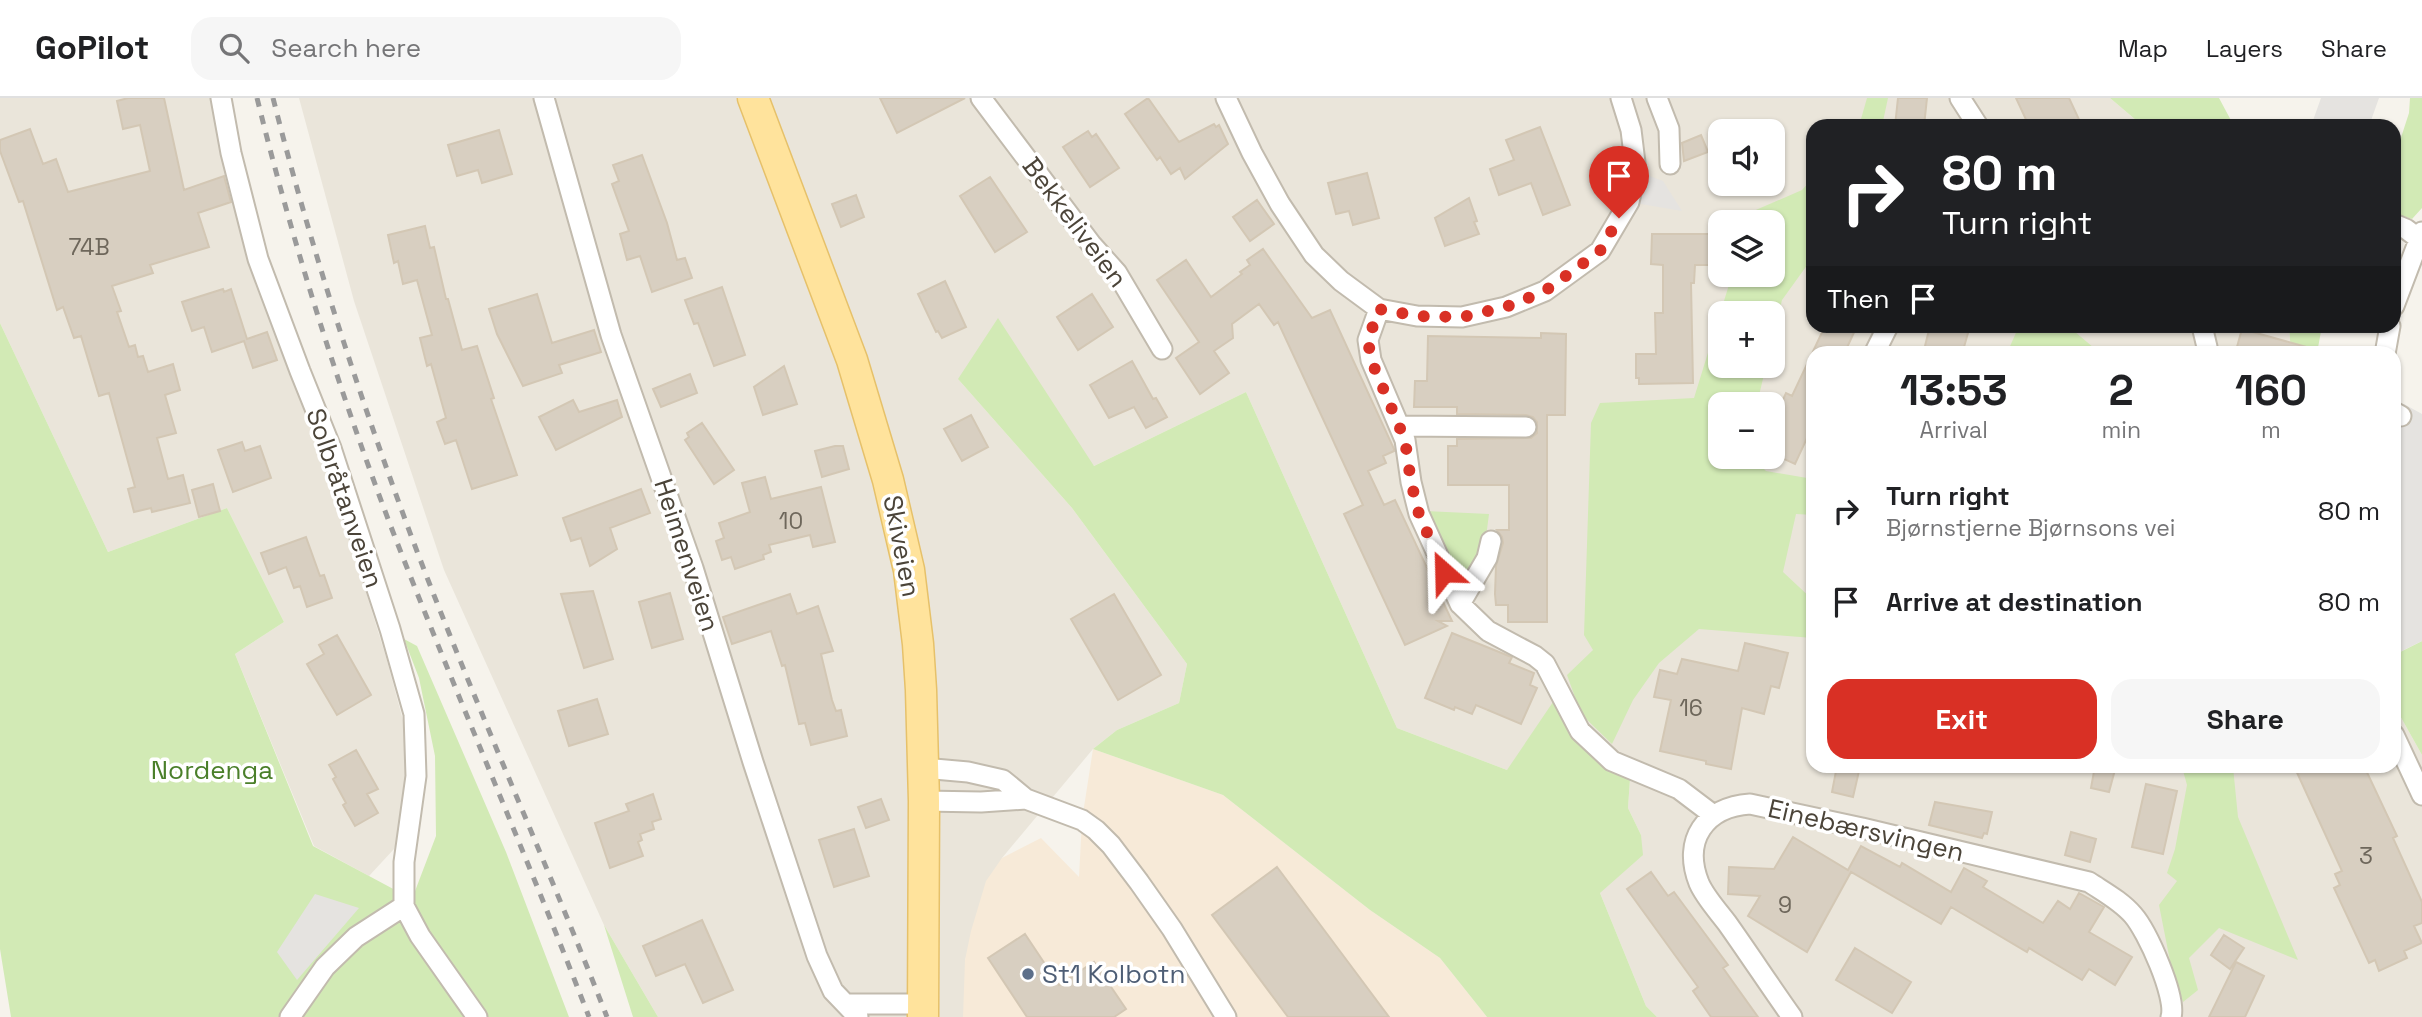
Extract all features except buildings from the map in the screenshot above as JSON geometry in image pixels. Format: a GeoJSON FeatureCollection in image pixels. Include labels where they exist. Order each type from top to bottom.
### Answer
{"type":"FeatureCollection","features":[{"type":"Feature","properties":{"kind":"main road","name":"Skiveien"},"geometry":{"type":"LineString","coordinates":[[753,98],[839,322],[863,394],[888,480],[909,570],[917,632],[923,768],[923,1010]]}},
{"type":"Feature","properties":{"kind":"street","name":"Solbråtanveien"},"geometry":{"type":"LineString","coordinates":[[221,98],[258,259],[331,448],[390,629],[414,714],[416,776],[404,862],[404,906],[420,936],[477,1017]]}},
{"type":"Feature","properties":{"kind":"street","name":"Heimenveien"},"geometry":{"type":"LineString","coordinates":[[544,98],[611,335],[693,568],[757,775],[827,982],[852,1011],[923,1010]]}},
{"type":"Feature","properties":{"kind":"street","name":"Bekkeliveien"},"geometry":{"type":"LineString","coordinates":[[982,98],[1091,244],[1117,273],[1162,349]]}},
{"type":"Feature","properties":{"kind":"street"},"geometry":{"type":"LineString","coordinates":[[1226,98],[1280,204],[1314,255],[1341,281],[1379,309],[1417,316],[1462,317],[1506,307],[1545,291],[1600,251],[1629,202],[1636,171],[1631,130],[1622,98]]}},
{"type":"Feature","properties":{"kind":"street"},"geometry":{"type":"LineString","coordinates":[[1657,98],[1669,128],[1670,164]]}},
{"type":"Feature","properties":{"kind":"street"},"geometry":{"type":"LineString","coordinates":[[1960,98],[1974,119]]}},
{"type":"Feature","properties":{"kind":"street"},"geometry":{"type":"LineString","coordinates":[[2401,227],[2420,235],[2401,287]]}},
{"type":"Feature","properties":{"kind":"street"},"geometry":{"type":"LineString","coordinates":[[1379,309],[1370,328],[1368,349],[1371,360],[1405,440],[1419,514],[1460,604],[1488,631],[1545,664],[1580,731],[1612,761],[1679,789],[1712,814],[1701,828],[1692,857],[1700,884],[1792,1017]]}},
{"type":"Feature","properties":{"kind":"street"},"geometry":{"type":"LineString","coordinates":[[1400,426],[1525,427]]}},
{"type":"Feature","properties":{"kind":"street"},"geometry":{"type":"LineString","coordinates":[[1460,604],[1487,558],[1490,541]]}},
{"type":"Feature","properties":{"kind":"street"},"geometry":{"type":"LineString","coordinates":[[2401,750],[2422,795]]}},
{"type":"Feature","properties":{"kind":"street"},"geometry":{"type":"LineString","coordinates":[[923,768],[968,772],[1003,780],[1026,799],[1082,820],[1111,845],[1172,929],[1226,1017]]}},
{"type":"Feature","properties":{"kind":"street"},"geometry":{"type":"LineString","coordinates":[[924,801],[1026,799]]}},
{"type":"Feature","properties":{"kind":"street","name":"Einebærsvingen"},"geometry":{"type":"LineString","coordinates":[[1712,814],[1734,805],[1750,804],[2089,882],[2119,901],[2135,917],[2168,985],[2173,1010],[2171,1017]]}},
{"type":"Feature","properties":{"kind":"street"},"geometry":{"type":"LineString","coordinates":[[290,1017],[326,967],[356,937],[404,906]]}},
{"type":"Feature","properties":{"kind":"shaded area"},"geometry":{"type":"Polygon","coordinates":[[[0,98],[210,98],[245,249],[343,518],[408,739],[406,817],[394,849],[369,876],[314,846],[235,654],[284,622],[227,508],[108,552],[0,323],[0,98]]]}},
{"type":"Feature","properties":{"kind":"shaded area"},"geometry":{"type":"Polygon","coordinates":[[[299,98],[2110,98],[2135,119],[1806,119],[1806,333],[2290,333],[2290,346],[1806,346],[1806,773],[2401,773],[2401,718],[2422,755],[2422,1017],[1657,1017],[1646,1006],[1600,893],[1641,835],[1628,808],[1630,779],[1609,771],[1576,739],[1507,770],[1397,728],[1246,392],[1094,466],[958,379],[1072,508],[1187,664],[1179,703],[1117,730],[1093,749],[1002,858],[965,960],[969,1017],[658,1017],[604,925],[444,570],[354,301],[299,98]]]}},
{"type":"Feature","properties":{"kind":"shaded area"},"geometry":{"type":"Polygon","coordinates":[[[2321,98],[2379,98],[2372,119],[2314,119],[2321,98]]]}},
{"type":"Feature","properties":{"kind":"shaded area"},"geometry":{"type":"Polygon","coordinates":[[[1636,171],[1663,181],[1682,211],[1629,202],[1636,171]]]}},
{"type":"Feature","properties":{"kind":"shaded area"},"geometry":{"type":"Polygon","coordinates":[[[2404,404],[2422,414],[2422,641],[2401,652],[2401,416],[2404,404]]]}},
{"type":"Feature","properties":{"kind":"shaded area"},"geometry":{"type":"Polygon","coordinates":[[[1093,749],[1223,795],[1370,910],[1440,958],[1487,1017],[963,1017],[965,960],[971,931],[986,881],[1002,858],[1041,838],[1079,877],[1082,820],[1093,749]]]}},
{"type":"Feature","properties":{"kind":"shaded area"},"geometry":{"type":"Polygon","coordinates":[[[315,894],[359,908],[297,980],[277,952],[315,894]]]}},
{"type":"Feature","properties":{"kind":"green space"},"geometry":{"type":"Polygon","coordinates":[[[1867,98],[1888,98],[1884,119],[1861,119],[1867,98]]]}},
{"type":"Feature","properties":{"kind":"green space"},"geometry":{"type":"Polygon","coordinates":[[[2110,98],[2219,98],[2230,119],[2135,119],[2110,98]]]}},
{"type":"Feature","properties":{"kind":"green space"},"geometry":{"type":"Polygon","coordinates":[[[2410,98],[2422,98],[2422,208],[2412,219],[2401,215],[2401,138],[2409,113],[2410,98]]]}},
{"type":"Feature","properties":{"kind":"green space"},"geometry":{"type":"Polygon","coordinates":[[[1806,186],[1806,267],[1782,300],[1724,301],[1728,287],[1785,287],[1785,210],[1756,210],[1802,190],[1806,186]]]}},
{"type":"Feature","properties":{"kind":"green space"},"geometry":{"type":"Polygon","coordinates":[[[998,318],[1094,466],[1246,392],[1397,728],[1507,770],[1553,702],[1576,739],[1609,770],[1630,779],[1628,808],[1641,835],[1643,855],[1600,893],[1646,1006],[1657,1017],[1487,1017],[1440,958],[1370,910],[1223,795],[1093,749],[1117,730],[1179,703],[1187,664],[1072,508],[958,379],[998,318]]]}},
{"type":"Feature","properties":{"kind":"green space","name":"Nordenga"},"geometry":{"type":"Polygon","coordinates":[[[0,323],[108,552],[227,508],[284,622],[235,654],[313,846],[412,899],[436,836],[435,756],[419,678],[404,639],[417,646],[506,852],[569,1017],[11,1017],[0,949],[0,323]]]}},
{"type":"Feature","properties":{"kind":"green space"},"geometry":{"type":"Polygon","coordinates":[[[2016,333],[2076,333],[2092,346],[2010,346],[2016,333]]]}},
{"type":"Feature","properties":{"kind":"green space"},"geometry":{"type":"Polygon","coordinates":[[[2290,333],[2321,333],[2318,346],[2290,346],[2290,333]]]}},
{"type":"Feature","properties":{"kind":"green space"},"geometry":{"type":"Polygon","coordinates":[[[1708,353],[1708,378],[1763,378],[1760,392],[1708,392],[1708,469],[1764,469],[1806,478],[1806,515],[1796,514],[1783,572],[1806,593],[1806,637],[1699,629],[1659,663],[1633,700],[1612,744],[1581,714],[1567,675],[1593,650],[1584,635],[1591,423],[1600,403],[1694,398],[1708,353]]]}},
{"type":"Feature","properties":{"kind":"green space"},"geometry":{"type":"Polygon","coordinates":[[[1425,511],[1489,514],[1486,537],[1462,590],[1425,511]]]}},
{"type":"Feature","properties":{"kind":"green space"},"geometry":{"type":"Polygon","coordinates":[[[2422,641],[2422,755],[2401,718],[2401,652],[2422,641]]]}},
{"type":"Feature","properties":{"kind":"green space"},"geometry":{"type":"Polygon","coordinates":[[[2184,773],[2234,773],[2238,817],[2298,960],[2219,928],[2189,958],[2198,990],[2183,1002],[2172,971],[2159,905],[2177,881],[2167,873],[2175,849],[2187,785],[2184,773]]]}},
{"type":"Feature","properties":{"kind":"green space"},"geometry":{"type":"Polygon","coordinates":[[[604,925],[658,1017],[633,1017],[604,925]]]}},
{"type":"Feature","properties":{"kind":"railway"},"geometry":{"type":"LineString","coordinates":[[257,98],[318,317],[373,479],[589,1017]]}},
{"type":"Feature","properties":{"kind":"railway"},"geometry":{"type":"LineString","coordinates":[[273,98],[334,312],[406,522],[454,646],[607,1017]]}},
{"type":"Feature","properties":{"kind":"place","name":"St1 Kolbotn"},"geometry":{"type":"Point","coordinates":[1028,974]}},
{"type":"Feature","properties":{"kind":"route"},"geometry":{"type":"LineString","coordinates":[[1444,572],[1419,514],[1405,440],[1368,349],[1370,328],[1379,309],[1417,316],[1462,317],[1506,307],[1545,291],[1600,251],[1619,218]]}}]}
